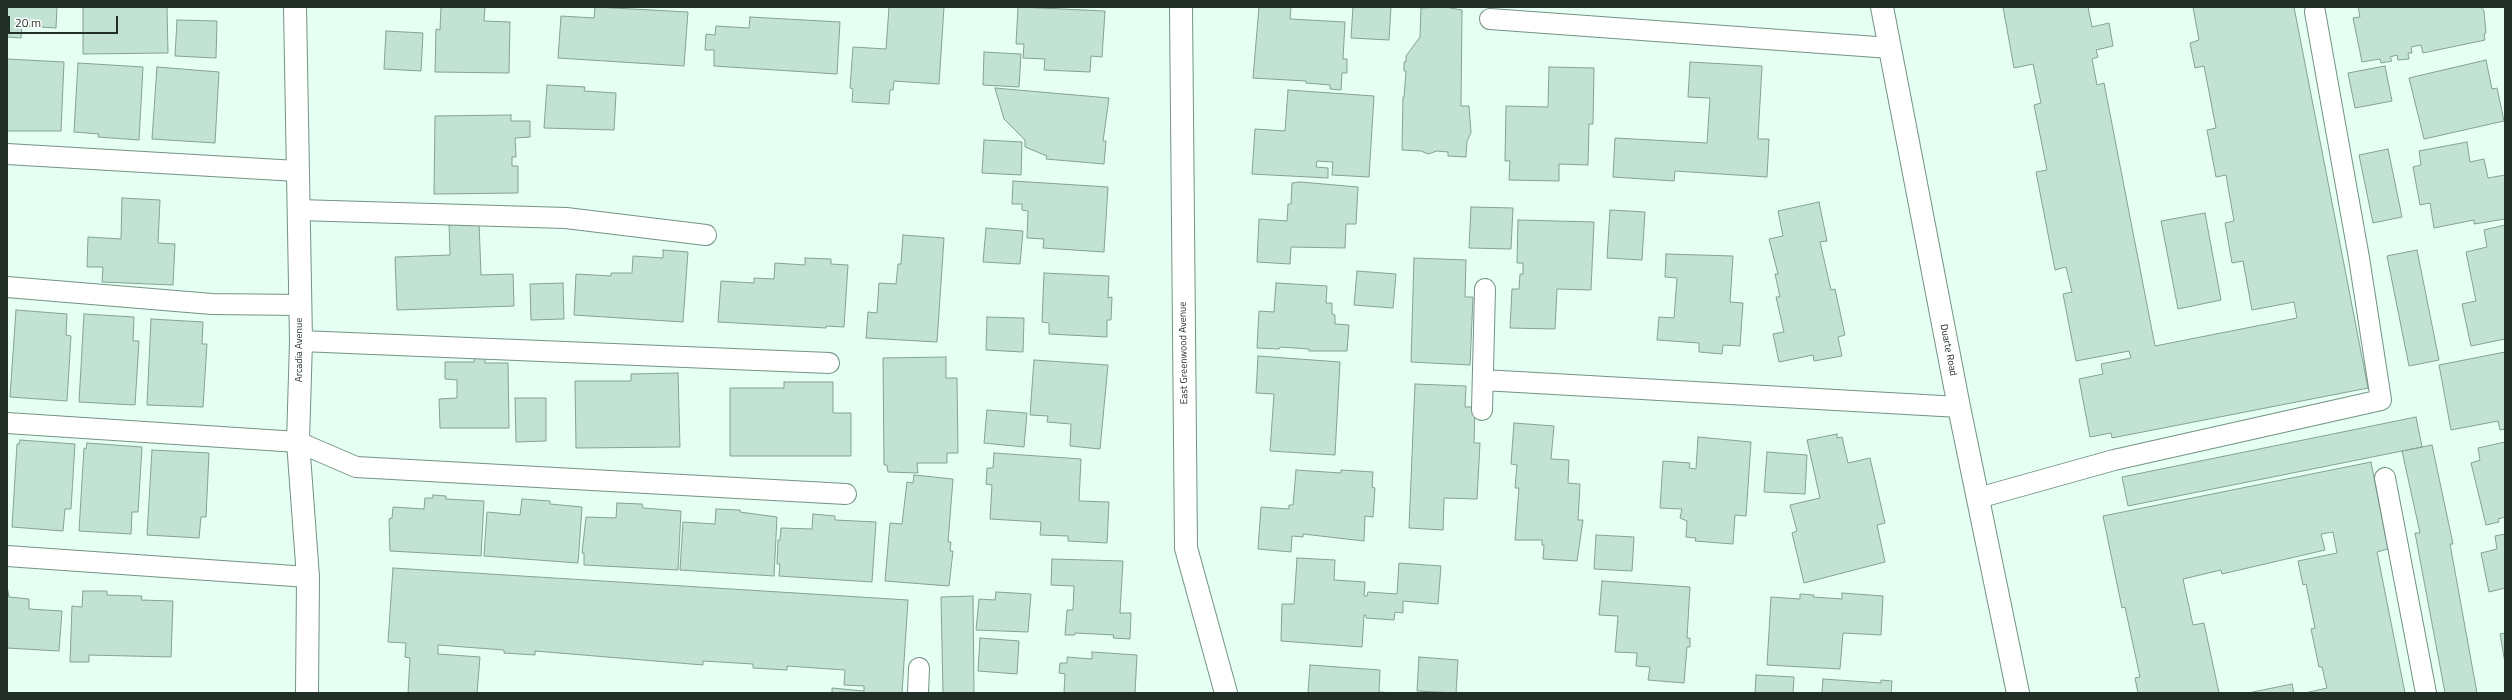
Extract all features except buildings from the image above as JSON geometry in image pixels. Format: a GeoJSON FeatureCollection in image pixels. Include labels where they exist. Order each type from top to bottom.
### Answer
{"type":"FeatureCollection","features":[{"type":"Feature","properties":{"kind":"street","name":"Arcadia Avenue"},"geometry":{"type":"LineString","coordinates":[[294,7],[301,341],[298,442],[308,577],[307,693]]}},
{"type":"Feature","properties":{"kind":"street","name":"East Greenwood Avenue"},"geometry":{"type":"LineString","coordinates":[[1181,7],[1186,548],[1226,693]]}},
{"type":"Feature","properties":{"kind":"street","name":"Duarte Road"},"geometry":{"type":"LineString","coordinates":[[1882,7],[1959,407],[2018,693]]}},
{"type":"Feature","properties":{"kind":"lane"},"geometry":{"type":"LineString","coordinates":[[1978,498],[2114,460],[2381,400],[2359,258],[2315,12]]}},
{"type":"Feature","properties":{"kind":"lane"},"geometry":{"type":"LineString","coordinates":[[1490,19],[1890,48]]}},
{"type":"Feature","properties":{"kind":"lane"},"geometry":{"type":"LineString","coordinates":[[7,154],[297,171]]}},
{"type":"Feature","properties":{"kind":"lane"},"geometry":{"type":"LineString","coordinates":[[298,210],[566,218],[706,235]]}},
{"type":"Feature","properties":{"kind":"lane"},"geometry":{"type":"LineString","coordinates":[[7,287],[212,304],[300,305]]}},
{"type":"Feature","properties":{"kind":"lane"},"geometry":{"type":"LineString","coordinates":[[1482,410],[1485,289]]}},
{"type":"Feature","properties":{"kind":"lane"},"geometry":{"type":"LineString","coordinates":[[301,341],[829,363]]}},
{"type":"Feature","properties":{"kind":"lane"},"geometry":{"type":"LineString","coordinates":[[1483,380],[1959,407]]}},
{"type":"Feature","properties":{"kind":"lane"},"geometry":{"type":"LineString","coordinates":[[7,423],[298,442],[356,467],[846,494]]}},
{"type":"Feature","properties":{"kind":"lane"},"geometry":{"type":"LineString","coordinates":[[2385,478],[2426,693]]}},
{"type":"Feature","properties":{"kind":"lane"},"geometry":{"type":"LineString","coordinates":[[7,556],[308,577]]}},
{"type":"Feature","properties":{"kind":"lane"},"geometry":{"type":"LineString","coordinates":[[918,693],[919,668]]}}]}
